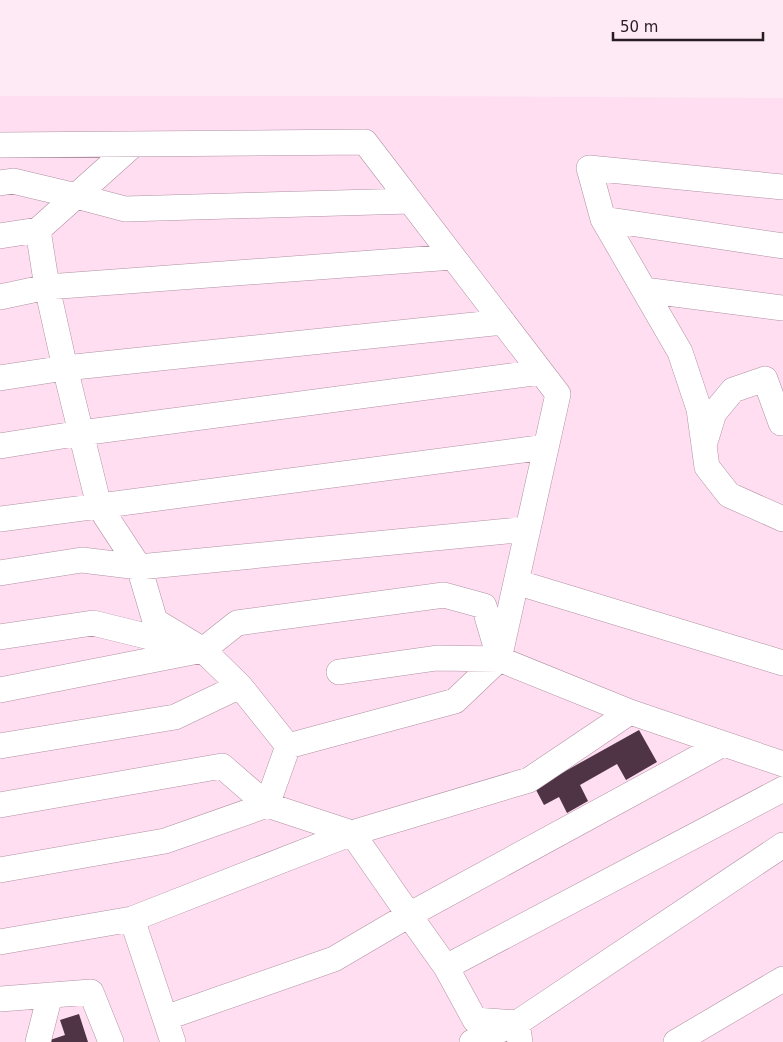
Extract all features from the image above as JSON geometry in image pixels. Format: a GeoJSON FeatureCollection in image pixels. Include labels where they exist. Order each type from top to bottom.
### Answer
{"type":"FeatureCollection","features":[{"type":"Feature","properties":{"kind":"lane"},"geometry":{"type":"LineString","coordinates":[[0,145],[365,142],[558,394],[499,659],[455,701],[288,746]]}},
{"type":"Feature","properties":{"kind":"lane"},"geometry":{"type":"LineString","coordinates":[[0,236],[38,230],[134,144]]}},
{"type":"Feature","properties":{"kind":"lane"},"geometry":{"type":"LineString","coordinates":[[783,187],[589,168],[603,219],[680,352],[699,409],[706,467],[729,495],[783,519]]}},
{"type":"Feature","properties":{"kind":"lane"},"geometry":{"type":"LineString","coordinates":[[0,183],[13,181],[125,209],[410,201]]}},
{"type":"Feature","properties":{"kind":"lane"},"geometry":{"type":"LineString","coordinates":[[603,219],[783,246]]}},
{"type":"Feature","properties":{"kind":"lane"},"geometry":{"type":"LineString","coordinates":[[38,230],[47,287],[99,506],[139,567],[155,621],[203,650],[240,686],[288,746]]}},
{"type":"Feature","properties":{"kind":"lane"},"geometry":{"type":"LineString","coordinates":[[0,297],[47,287],[454,257]]}},
{"type":"Feature","properties":{"kind":"lane"},"geometry":{"type":"LineString","coordinates":[[644,290],[783,308]]}},
{"type":"Feature","properties":{"kind":"lane"},"geometry":{"type":"LineString","coordinates":[[0,378],[66,368],[503,322]]}},
{"type":"Feature","properties":{"kind":"lane"},"geometry":{"type":"LineString","coordinates":[[0,446],[81,433],[541,372]]}},
{"type":"Feature","properties":{"kind":"lane"},"geometry":{"type":"LineString","coordinates":[[704,446],[714,413],[733,390],[774,376],[781,423],[783,424]]}},
{"type":"Feature","properties":{"kind":"lane"},"geometry":{"type":"LineString","coordinates":[[0,519],[546,447]]}},
{"type":"Feature","properties":{"kind":"lane"},"geometry":{"type":"LineString","coordinates":[[0,573],[82,560],[139,567],[528,529]]}},
{"type":"Feature","properties":{"kind":"lane"},"geometry":{"type":"LineString","coordinates":[[516,582],[783,663]]}},
{"type":"Feature","properties":{"kind":"lane"},"geometry":{"type":"LineString","coordinates":[[0,690],[203,650],[237,622],[444,595],[484,606],[499,659]]}},
{"type":"Feature","properties":{"kind":"lane"},"geometry":{"type":"LineString","coordinates":[[0,637],[94,623],[203,650]]}},
{"type":"Feature","properties":{"kind":"lane"},"geometry":{"type":"LineString","coordinates":[[339,672],[437,658],[499,659],[630,712],[783,764]]}},
{"type":"Feature","properties":{"kind":"lane"},"geometry":{"type":"LineString","coordinates":[[0,746],[175,717],[240,686]]}},
{"type":"Feature","properties":{"kind":"lane"},"geometry":{"type":"LineString","coordinates":[[0,942],[132,919],[352,833],[529,780],[630,712]]}},
{"type":"Feature","properties":{"kind":"lane"},"geometry":{"type":"LineString","coordinates":[[165,1018],[334,959],[408,915],[723,744]]}},
{"type":"Feature","properties":{"kind":"lane"},"geometry":{"type":"LineString","coordinates":[[267,805],[288,746]]}},
{"type":"Feature","properties":{"kind":"lane"},"geometry":{"type":"LineString","coordinates":[[0,806],[222,766],[267,805],[352,833],[446,967],[474,1020],[519,1033]]}},
{"type":"Feature","properties":{"kind":"lane"},"geometry":{"type":"LineString","coordinates":[[446,967],[783,789]]}},
{"type":"Feature","properties":{"kind":"lane"},"geometry":{"type":"LineString","coordinates":[[0,870],[165,841],[267,805]]}},
{"type":"Feature","properties":{"kind":"lane"},"geometry":{"type":"LineString","coordinates":[[472,1042],[519,1033],[783,845]]}},
{"type":"Feature","properties":{"kind":"lane"},"geometry":{"type":"LineString","coordinates":[[132,919],[173,1042]]}},
{"type":"Feature","properties":{"kind":"lane"},"geometry":{"type":"LineString","coordinates":[[676,1042],[783,979]]}},
{"type":"Feature","properties":{"kind":"lane"},"geometry":{"type":"LineString","coordinates":[[0,999],[91,992],[111,1042]]}},
{"type":"Feature","properties":{"kind":"lane"},"geometry":{"type":"LineString","coordinates":[[38,1042],[50,995]]}},
{"type":"Feature","properties":{"kind":"shaded area"},"geometry":{"type":"Polygon","coordinates":[[[0,96],[783,98],[783,1042],[0,1042],[0,96]]]}},
{"type":"Feature","properties":{"kind":"building"},"geometry":{"type":"Polygon","coordinates":[[[639,730],[657,762],[626,780],[617,764],[580,785],[588,801],[567,813],[559,797],[544,805],[535,788],[639,730]]]}},
{"type":"Feature","properties":{"kind":"building"},"geometry":{"type":"Polygon","coordinates":[[[79,1014],[88,1042],[51,1042],[50,1040],[65,1035],[60,1020],[79,1014]]]}}]}
